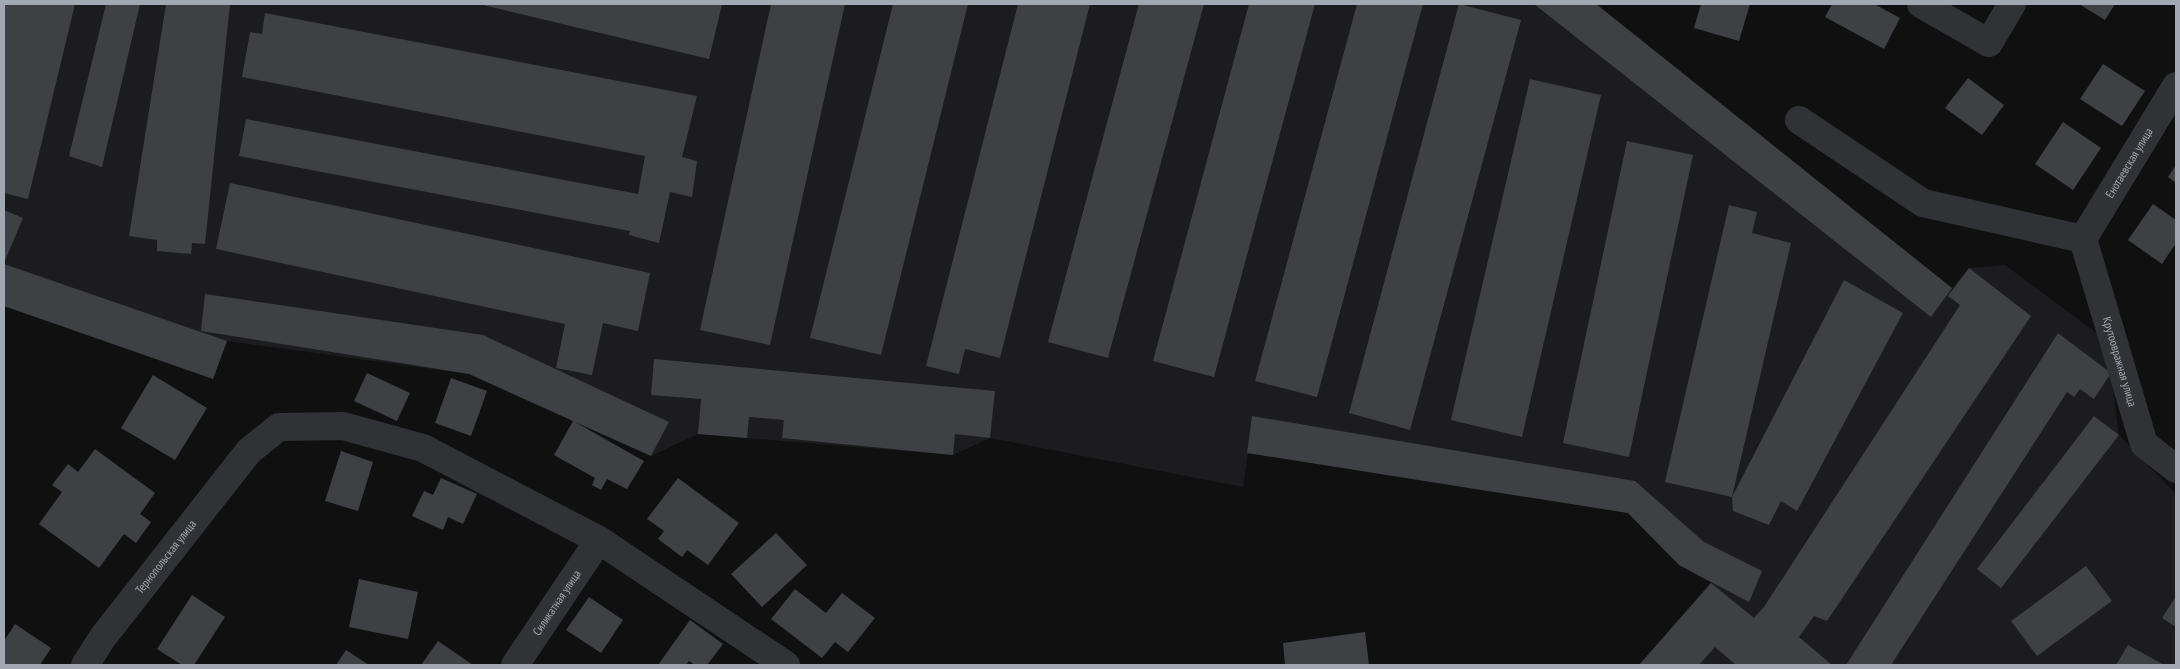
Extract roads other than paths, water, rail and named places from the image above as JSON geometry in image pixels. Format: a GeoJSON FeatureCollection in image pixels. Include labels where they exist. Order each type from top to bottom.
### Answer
{"type":"FeatureCollection","features":[{"type":"Feature","properties":{"kind":"street"},"geometry":{"type":"LineString","coordinates":[[1921,4],[1989,43],[2012,4]]}},
{"type":"Feature","properties":{"kind":"street","name":"Енотаевская улица"},"geometry":{"type":"LineString","coordinates":[[2083,240],[2176,86]]}},
{"type":"Feature","properties":{"kind":"street"},"geometry":{"type":"LineString","coordinates":[[1799,120],[1924,203],[2083,240]]}},
{"type":"Feature","properties":{"kind":"street","name":"Крутоовражная улица"},"geometry":{"type":"LineString","coordinates":[[2083,240],[2144,444],[2176,469]]}},
{"type":"Feature","properties":{"kind":"street","name":"Тернопольская улица"},"geometry":{"type":"LineString","coordinates":[[85,665],[104,637],[249,452],[279,428],[343,426],[423,448],[600,540],[786,665]]}},
{"type":"Feature","properties":{"kind":"street","name":"Силикатная улица"},"geometry":{"type":"LineString","coordinates":[[515,665],[600,540]]}}]}
